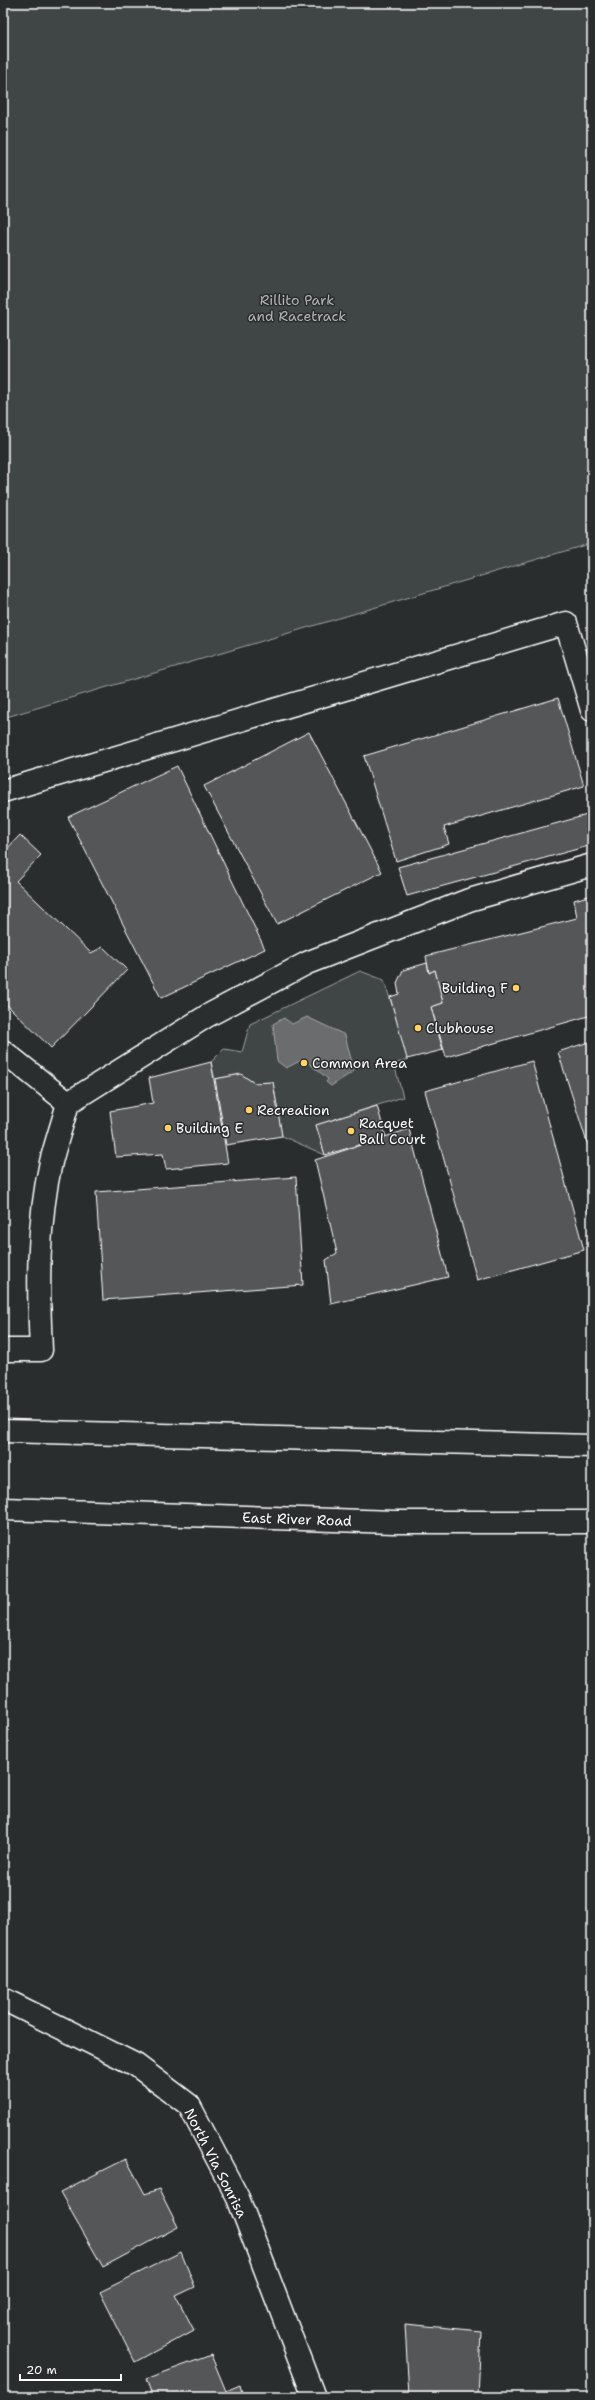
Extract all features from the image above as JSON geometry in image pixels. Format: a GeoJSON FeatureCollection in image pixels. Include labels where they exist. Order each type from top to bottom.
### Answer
{"type":"FeatureCollection","features":[{"type":"Feature","properties":{"kind":"street"},"geometry":{"type":"LineString","coordinates":[[3,792],[566,623],[592,710]]}},
{"type":"Feature","properties":{"kind":"street"},"geometry":{"type":"LineString","coordinates":[[3,1350],[41,1350],[38,1278],[42,1223],[51,1162],[68,1103],[207,1016],[307,963],[469,900],[592,865]]}},
{"type":"Feature","properties":{"kind":"street"},"geometry":{"type":"LineString","coordinates":[[3,1051],[68,1103]]}},
{"type":"Feature","properties":{"kind":"street"},"geometry":{"type":"LineString","coordinates":[[3,1430],[592,1446]]}},
{"type":"Feature","properties":{"kind":"street","name":"East River Road"},"geometry":{"type":"LineString","coordinates":[[3,1509],[394,1522],[592,1522]]}},
{"type":"Feature","properties":{"kind":"street","name":"North Via Sonrisa"},"geometry":{"type":"LineString","coordinates":[[3,1999],[136,2065],[189,2105],[238,2198],[314,2397]]}},
{"type":"Feature","properties":{"kind":"green space","name":"Rillito Park and Racetrack"},"geometry":{"type":"Polygon","coordinates":[[[3,3],[592,3],[592,543],[3,718],[3,3]]]}},
{"type":"Feature","properties":{"kind":"green space","name":"Common Area"},"geometry":{"type":"Polygon","coordinates":[[[360,971],[384,980],[409,1059],[394,1064],[403,1097],[316,1125],[325,1155],[282,1136],[273,1082],[254,1083],[241,1074],[215,1079],[211,1062],[224,1049],[242,1052],[250,1024],[360,971]]]}},
{"type":"Feature","properties":{"kind":"shaded area"},"geometry":{"type":"Polygon","coordinates":[[[307,1017],[345,1035],[354,1071],[331,1086],[326,1082],[328,1079],[304,1059],[286,1068],[277,1061],[273,1024],[284,1018],[292,1024],[307,1017]]]}},
{"type":"Feature","properties":{"kind":"building"},"geometry":{"type":"Polygon","coordinates":[[[558,698],[584,786],[444,827],[449,844],[396,861],[364,756],[558,698]]]}},
{"type":"Feature","properties":{"kind":"building"},"geometry":{"type":"Polygon","coordinates":[[[309,732],[382,872],[277,924],[204,786],[309,732]]]}},
{"type":"Feature","properties":{"kind":"building"},"geometry":{"type":"Polygon","coordinates":[[[177,766],[265,949],[161,998],[68,817],[177,766]]]}},
{"type":"Feature","properties":{"kind":"building"},"geometry":{"type":"Polygon","coordinates":[[[587,815],[592,845],[407,896],[398,867],[587,815]]]}},
{"type":"Feature","properties":{"kind":"building"},"geometry":{"type":"Polygon","coordinates":[[[20,835],[41,855],[16,881],[91,953],[103,947],[127,970],[51,1048],[3,1001],[3,853],[20,835]]]}},
{"type":"Feature","properties":{"kind":"building","name":"Building F"},"geometry":{"type":"Polygon","coordinates":[[[592,895],[592,1015],[446,1057],[431,1007],[443,1003],[435,970],[429,973],[426,956],[577,918],[574,900],[592,895]]]}},
{"type":"Feature","properties":{"kind":"building","name":"Clubhouse"},"geometry":{"type":"Polygon","coordinates":[[[427,963],[429,973],[435,970],[443,1003],[431,1007],[443,1050],[407,1059],[390,997],[399,994],[397,983],[403,970],[427,963]]]}},
{"type":"Feature","properties":{"kind":"building"},"geometry":{"type":"Polygon","coordinates":[[[592,1041],[592,1158],[558,1052],[592,1041]]]}},
{"type":"Feature","properties":{"kind":"building"},"geometry":{"type":"Polygon","coordinates":[[[532,1061],[584,1250],[477,1280],[425,1091],[532,1061]]]}},
{"type":"Feature","properties":{"kind":"building","name":"Building E"},"geometry":{"type":"Polygon","coordinates":[[[211,1062],[228,1163],[166,1169],[163,1154],[116,1157],[110,1111],[153,1103],[149,1078],[211,1062]]]}},
{"type":"Feature","properties":{"kind":"building","name":"Recreation"},"geometry":{"type":"Polygon","coordinates":[[[241,1074],[254,1083],[273,1082],[282,1136],[226,1145],[215,1079],[241,1074]]]}},
{"type":"Feature","properties":{"kind":"building","name":"Racquet Ball Court"},"geometry":{"type":"Polygon","coordinates":[[[377,1106],[386,1137],[325,1155],[316,1125],[377,1106]]]}},
{"type":"Feature","properties":{"kind":"building"},"geometry":{"type":"Polygon","coordinates":[[[409,1129],[448,1277],[331,1304],[326,1260],[337,1253],[315,1160],[409,1129]]]}},
{"type":"Feature","properties":{"kind":"building"},"geometry":{"type":"Polygon","coordinates":[[[296,1177],[303,1285],[103,1300],[96,1192],[296,1177]]]}},
{"type":"Feature","properties":{"kind":"building"},"geometry":{"type":"Polygon","coordinates":[[[592,1206],[592,1220],[587,1208],[592,1206]]]}},
{"type":"Feature","properties":{"kind":"building"},"geometry":{"type":"Polygon","coordinates":[[[126,2159],[145,2194],[159,2189],[178,2227],[103,2267],[60,2192],[126,2159]]]}},
{"type":"Feature","properties":{"kind":"building"},"geometry":{"type":"Polygon","coordinates":[[[181,2252],[195,2287],[176,2296],[194,2330],[135,2362],[100,2292],[181,2252]]]}},
{"type":"Feature","properties":{"kind":"building"},"geometry":{"type":"Polygon","coordinates":[[[405,2324],[481,2331],[478,2397],[409,2397],[405,2324]]]}},
{"type":"Feature","properties":{"kind":"building"},"geometry":{"type":"Polygon","coordinates":[[[211,2355],[226,2391],[240,2385],[243,2397],[153,2397],[146,2379],[211,2355]]]}},
{"type":"Feature","properties":{"kind":"place","name":"Building F"},"geometry":{"type":"Point","coordinates":[516,988]}},
{"type":"Feature","properties":{"kind":"place","name":"Clubhouse"},"geometry":{"type":"Point","coordinates":[418,1028]}},
{"type":"Feature","properties":{"kind":"place","name":"Common Area"},"geometry":{"type":"Point","coordinates":[304,1063]}},
{"type":"Feature","properties":{"kind":"place","name":"Recreation"},"geometry":{"type":"Point","coordinates":[249,1110]}},
{"type":"Feature","properties":{"kind":"place","name":"Building E"},"geometry":{"type":"Point","coordinates":[168,1128]}},
{"type":"Feature","properties":{"kind":"place","name":"Racquet Ball Court"},"geometry":{"type":"Point","coordinates":[351,1131]}}]}
